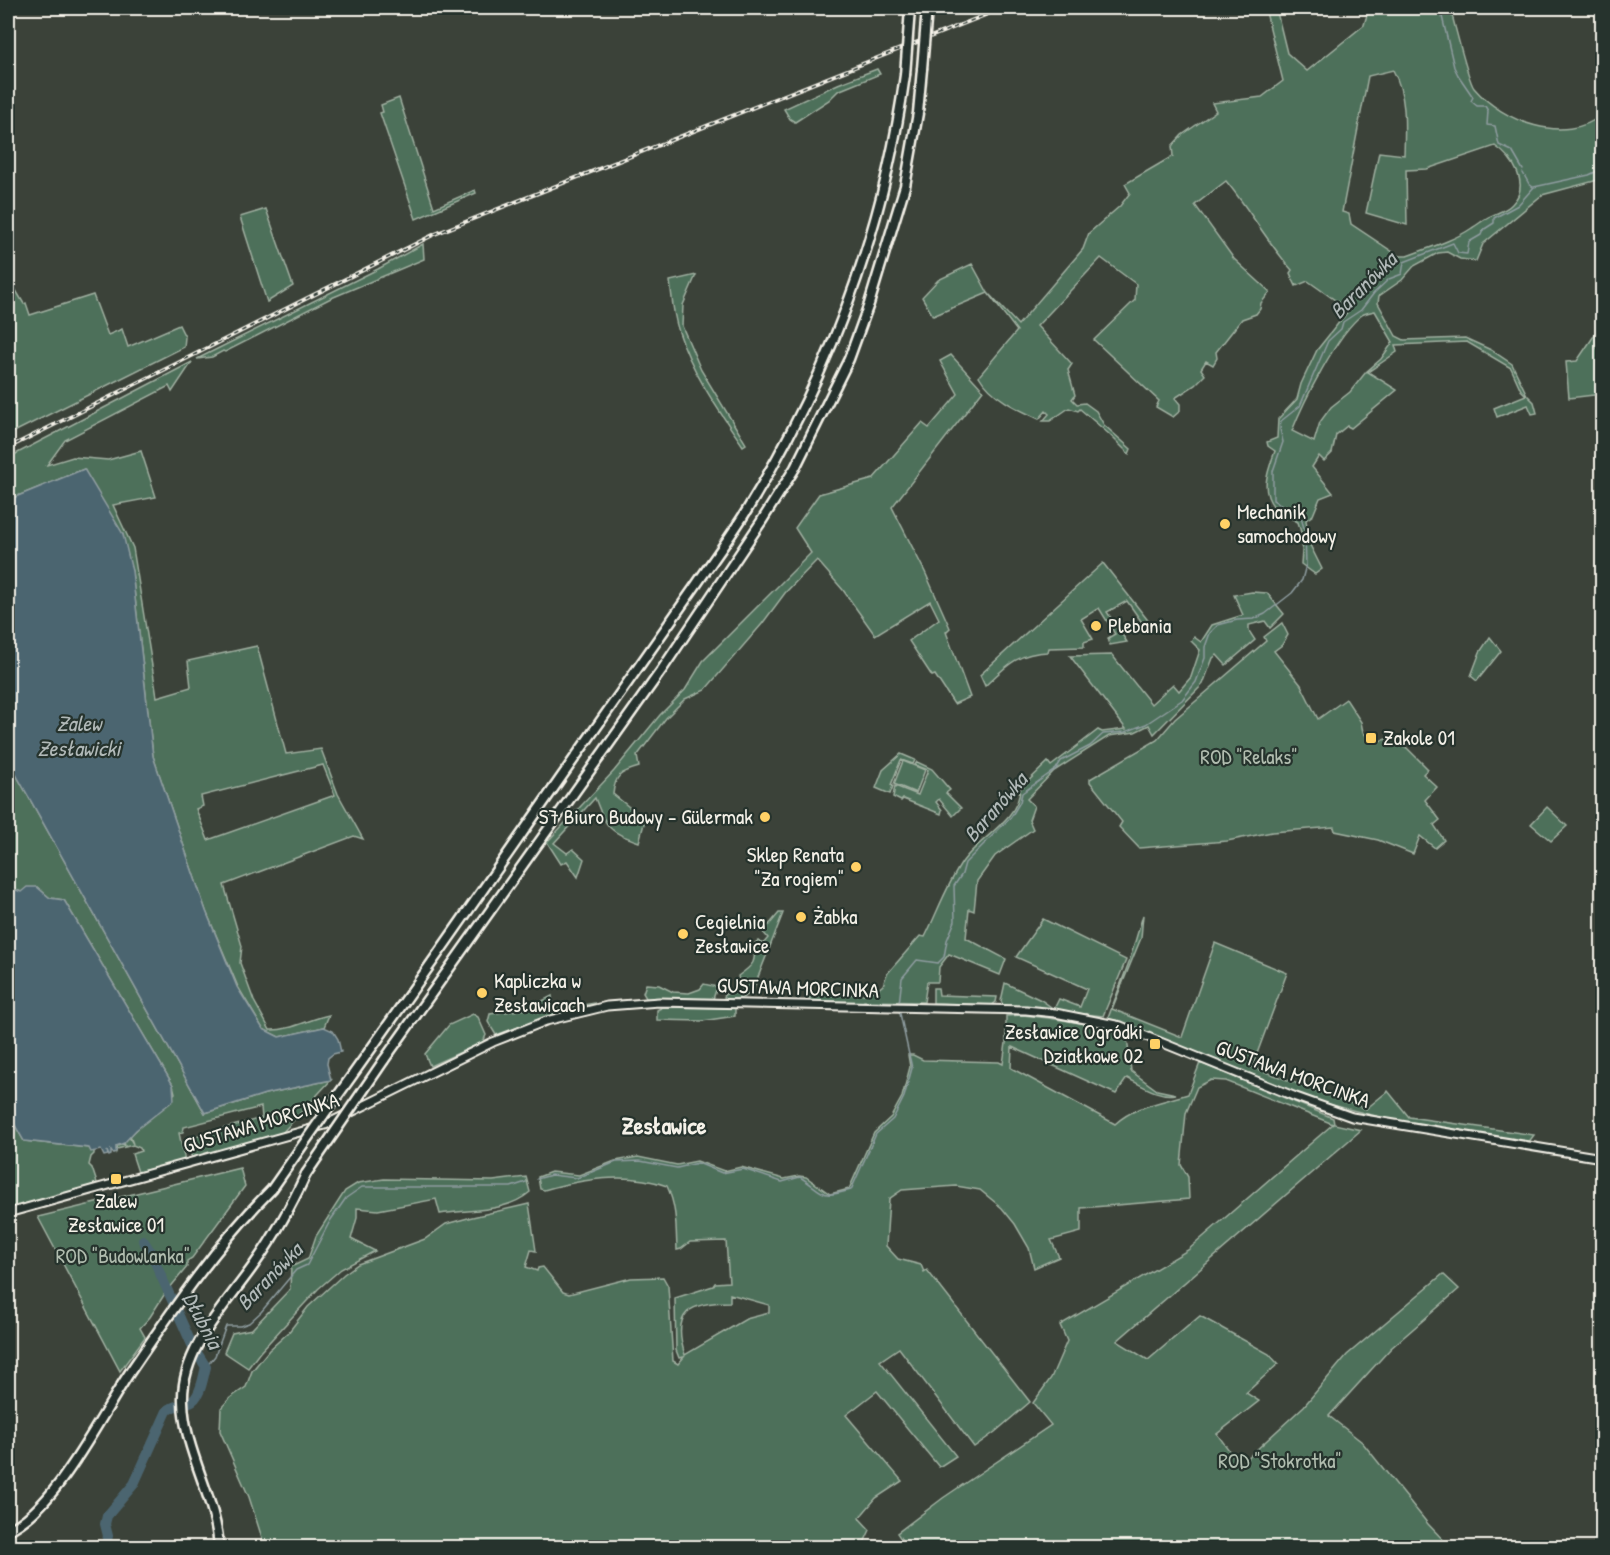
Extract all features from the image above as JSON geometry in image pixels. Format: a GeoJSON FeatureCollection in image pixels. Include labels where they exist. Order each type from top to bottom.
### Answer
{"type":"FeatureCollection","features":[{"type":"Feature","properties":{"kind":"highway"},"geometry":{"type":"LineString","coordinates":[[8,1530],[34,1513],[70,1470],[109,1404],[207,1262],[242,1219],[272,1189],[658,641],[746,511],[777,456],[829,352],[854,289],[896,137],[905,75],[910,8]]}},
{"type":"Feature","properties":{"kind":"highway"},"geometry":{"type":"LineString","coordinates":[[219,1548],[215,1520],[188,1436],[183,1401],[183,1385],[198,1344],[283,1219],[306,1174],[384,1060],[663,668],[795,468],[849,359],[869,304],[904,186],[913,148],[927,8]]}},
{"type":"Feature","properties":{"kind":"street","name":"GUSTAWA MORCINKA"},"geometry":{"type":"LineString","coordinates":[[8,1213],[325,1125],[493,1042],[546,1021],[577,1012],[624,1004],[669,1001],[1026,1010],[1101,1021],[1143,1034],[1296,1097],[1352,1117],[1602,1158]]}},
{"type":"Feature","properties":{"kind":"green space"},"geometry":{"type":"Polygon","coordinates":[[[1265,8],[1276,8],[1287,53],[1307,71],[1364,25],[1369,8],[1450,8],[1471,83],[1486,100],[1501,111],[1535,126],[1552,129],[1587,124],[1602,115],[1602,179],[1542,195],[1483,244],[1476,261],[1460,259],[1447,252],[1438,253],[1414,266],[1402,280],[1379,296],[1378,303],[1396,336],[1404,340],[1465,338],[1491,350],[1512,364],[1527,395],[1534,402],[1537,413],[1532,414],[1528,405],[1497,417],[1494,408],[1526,395],[1521,390],[1511,368],[1467,342],[1395,345],[1397,352],[1368,372],[1397,390],[1351,428],[1347,426],[1336,435],[1332,453],[1324,461],[1319,456],[1312,467],[1333,493],[1320,498],[1313,515],[1306,520],[1310,545],[1322,569],[1315,574],[1301,564],[1303,539],[1298,522],[1279,511],[1269,500],[1266,486],[1275,451],[1268,446],[1267,442],[1277,438],[1278,419],[1297,399],[1301,384],[1317,350],[1349,310],[1308,281],[1296,286],[1290,273],[1292,270],[1226,181],[1195,205],[1234,259],[1270,292],[1256,314],[1242,319],[1216,352],[1217,358],[1213,365],[1206,361],[1201,369],[1205,375],[1195,385],[1175,398],[1180,404],[1180,411],[1173,417],[1156,407],[1159,401],[1094,340],[1135,300],[1136,284],[1101,258],[1037,326],[1072,364],[1068,370],[1075,395],[1072,399],[1077,404],[1085,403],[1096,411],[1104,425],[1131,449],[1129,454],[1080,409],[1078,411],[1069,408],[1050,421],[1043,421],[1049,414],[1046,411],[1039,419],[1005,402],[990,390],[979,376],[1017,331],[988,293],[1018,325],[1083,249],[1089,233],[1120,206],[1130,193],[1125,184],[1173,156],[1172,146],[1182,135],[1216,111],[1212,103],[1262,97],[1283,81],[1265,8]],[[1393,70],[1368,76],[1342,212],[1349,214],[1351,224],[1399,256],[1407,256],[1457,237],[1507,208],[1517,197],[1520,180],[1508,157],[1495,146],[1427,169],[1406,170],[1407,225],[1366,213],[1379,152],[1404,155],[1403,100],[1393,70]],[[1375,311],[1362,315],[1342,336],[1304,403],[1292,431],[1314,442],[1320,422],[1331,407],[1350,392],[1366,372],[1381,359],[1393,342],[1375,311]]]}},
{"type":"Feature","properties":{"kind":"green space"},"geometry":{"type":"Polygon","coordinates":[[[877,69],[880,74],[838,91],[829,100],[795,122],[790,119],[784,109],[838,84],[877,69]]]}},
{"type":"Feature","properties":{"kind":"green space"},"geometry":{"type":"Polygon","coordinates":[[[399,98],[434,208],[475,190],[476,193],[416,219],[380,113],[383,112],[381,105],[399,98]]]}},
{"type":"Feature","properties":{"kind":"green space"},"geometry":{"type":"Polygon","coordinates":[[[266,209],[293,286],[267,302],[240,217],[266,209]]]}},
{"type":"Feature","properties":{"kind":"green space"},"geometry":{"type":"Polygon","coordinates":[[[423,244],[424,259],[329,299],[225,352],[197,359],[378,269],[423,244]]]}},
{"type":"Feature","properties":{"kind":"green space"},"geometry":{"type":"Polygon","coordinates":[[[972,264],[988,293],[933,316],[922,297],[938,280],[972,264]]]}},
{"type":"Feature","properties":{"kind":"green space"},"geometry":{"type":"Polygon","coordinates":[[[696,275],[683,305],[682,326],[701,370],[746,444],[743,446],[699,377],[684,347],[677,326],[670,281],[696,275]]]}},
{"type":"Feature","properties":{"kind":"green space"},"geometry":{"type":"Polygon","coordinates":[[[8,277],[24,304],[26,303],[30,315],[93,295],[108,335],[122,329],[128,347],[179,325],[185,337],[184,347],[8,435],[8,395],[12,389],[8,382],[8,277]]]}},
{"type":"Feature","properties":{"kind":"green space"},"geometry":{"type":"Polygon","coordinates":[[[1602,324],[1602,344],[1597,348],[1602,355],[1602,394],[1569,398],[1566,362],[1577,361],[1602,324]]]}},
{"type":"Feature","properties":{"kind":"green space"},"geometry":{"type":"Polygon","coordinates":[[[951,355],[983,390],[892,507],[950,628],[946,632],[970,697],[954,704],[909,641],[939,619],[930,601],[875,635],[843,590],[817,560],[785,593],[762,624],[705,690],[685,699],[666,718],[637,756],[639,767],[617,778],[613,794],[645,820],[639,842],[610,828],[595,798],[554,843],[567,853],[573,849],[584,859],[578,877],[567,861],[561,864],[547,842],[614,771],[660,715],[685,690],[703,661],[811,553],[795,528],[819,494],[873,479],[922,423],[929,428],[958,394],[940,361],[951,355]]]}},
{"type":"Feature","properties":{"kind":"green space"},"geometry":{"type":"Polygon","coordinates":[[[192,362],[172,392],[169,386],[65,440],[47,465],[73,457],[108,460],[141,451],[156,497],[113,505],[133,548],[157,697],[191,687],[188,661],[257,646],[286,754],[321,749],[338,794],[363,839],[354,836],[224,885],[242,946],[240,963],[254,1001],[270,1030],[285,1029],[329,1015],[324,1027],[279,1037],[263,1029],[238,987],[206,911],[153,756],[132,571],[84,469],[8,500],[8,458],[192,362]],[[323,765],[201,796],[203,806],[196,809],[208,840],[335,795],[323,765]]]}},
{"type":"Feature","properties":{"kind":"green space"},"geometry":{"type":"Polygon","coordinates":[[[1103,563],[1154,628],[1148,631],[1127,601],[1107,612],[1127,642],[1110,645],[1108,638],[1115,634],[1099,608],[1081,619],[1093,639],[1084,642],[1084,647],[1049,648],[1048,652],[1020,658],[985,686],[980,675],[1103,563]]]}},
{"type":"Feature","properties":{"kind":"green space"},"geometry":{"type":"Polygon","coordinates":[[[1252,592],[1267,593],[1284,614],[1270,628],[1265,621],[1249,625],[1249,631],[1255,640],[1226,665],[1217,655],[1213,658],[1203,684],[1154,734],[1149,725],[1135,732],[1109,736],[1054,771],[1027,799],[1034,806],[1029,820],[1033,829],[995,856],[977,881],[974,911],[969,909],[966,938],[1006,959],[1000,975],[949,954],[939,967],[938,982],[927,982],[924,1002],[864,1001],[859,1004],[812,1002],[808,996],[863,994],[877,990],[883,985],[887,974],[920,936],[925,937],[957,870],[970,853],[1013,810],[1020,789],[1048,762],[1051,766],[1098,730],[1102,732],[1126,729],[1070,656],[1112,655],[1151,704],[1173,684],[1179,691],[1191,677],[1200,650],[1191,641],[1194,637],[1201,642],[1212,625],[1243,615],[1234,595],[1252,592]]]}},
{"type":"Feature","properties":{"kind":"green space","name":"ROD \"Relaks\""},"geometry":{"type":"Polygon","coordinates":[[[1282,623],[1288,635],[1282,645],[1274,651],[1301,685],[1318,719],[1346,699],[1369,739],[1379,741],[1390,738],[1407,748],[1428,769],[1423,774],[1437,787],[1425,800],[1440,820],[1434,825],[1444,840],[1435,848],[1420,836],[1413,854],[1378,840],[1335,831],[1334,827],[1272,832],[1227,841],[1139,848],[1119,827],[1122,822],[1090,779],[1157,740],[1175,719],[1266,641],[1264,637],[1282,623]]]}},
{"type":"Feature","properties":{"kind":"green space"},"geometry":{"type":"Polygon","coordinates":[[[1490,637],[1501,651],[1477,681],[1471,676],[1480,652],[1490,637]]]}},
{"type":"Feature","properties":{"kind":"green space"},"geometry":{"type":"Polygon","coordinates":[[[901,754],[915,760],[913,764],[901,760],[891,785],[893,786],[890,794],[876,788],[883,770],[901,754]]]}},
{"type":"Feature","properties":{"kind":"green space"},"geometry":{"type":"Polygon","coordinates":[[[903,761],[925,770],[916,793],[894,784],[903,761]]]}},
{"type":"Feature","properties":{"kind":"green space"},"geometry":{"type":"Polygon","coordinates":[[[917,762],[932,769],[950,790],[946,793],[961,808],[953,816],[939,799],[936,802],[942,810],[941,814],[893,797],[895,786],[918,795],[928,770],[915,765],[917,762]]]}},
{"type":"Feature","properties":{"kind":"green space"},"geometry":{"type":"Polygon","coordinates":[[[8,764],[13,769],[205,1113],[265,1094],[331,1080],[281,1134],[192,1158],[189,1144],[192,1137],[262,1118],[261,1107],[184,1127],[183,1132],[179,1133],[185,1161],[138,1172],[132,1154],[141,1151],[140,1148],[133,1145],[117,1149],[116,1152],[115,1147],[123,1144],[125,1146],[124,1141],[129,1137],[133,1144],[130,1136],[175,1093],[173,1085],[64,900],[50,898],[37,887],[21,892],[8,886],[8,764]]]}},
{"type":"Feature","properties":{"kind":"green space"},"geometry":{"type":"Polygon","coordinates":[[[1547,807],[1567,826],[1551,841],[1531,824],[1547,807]]]}},
{"type":"Feature","properties":{"kind":"green space"},"geometry":{"type":"Polygon","coordinates":[[[779,913],[783,913],[753,990],[741,998],[726,999],[725,994],[742,992],[738,976],[753,962],[755,943],[758,941],[763,944],[768,938],[763,932],[779,913]]]}},
{"type":"Feature","properties":{"kind":"green space"},"geometry":{"type":"Polygon","coordinates":[[[1143,915],[1141,938],[1112,1009],[1182,1037],[1215,943],[1287,973],[1252,1067],[1366,1109],[1388,1091],[1409,1117],[1534,1135],[1528,1143],[1396,1121],[1312,1100],[1108,1018],[1129,962],[1143,915]]]}},
{"type":"Feature","properties":{"kind":"green space"},"geometry":{"type":"Polygon","coordinates":[[[1043,919],[1126,960],[1103,1016],[1003,1005],[1001,1001],[1005,983],[1041,1000],[1054,1009],[1059,999],[1080,1007],[1087,989],[1016,957],[1043,919]]]}},
{"type":"Feature","properties":{"kind":"green space"},"geometry":{"type":"Polygon","coordinates":[[[646,984],[659,985],[673,992],[689,993],[700,989],[704,984],[717,987],[713,999],[646,998],[643,993],[646,984]]]}},
{"type":"Feature","properties":{"kind":"green space"},"geometry":{"type":"Polygon","coordinates":[[[933,988],[938,988],[939,995],[997,997],[996,1002],[992,1005],[933,1003],[933,988]]]}},
{"type":"Feature","properties":{"kind":"green space"},"geometry":{"type":"Polygon","coordinates":[[[552,996],[553,1010],[595,1003],[496,1035],[488,1022],[490,1014],[527,1009],[552,996]]]}},
{"type":"Feature","properties":{"kind":"green space"},"geometry":{"type":"Polygon","coordinates":[[[663,1007],[735,1008],[735,1016],[702,1021],[657,1020],[657,1010],[663,1007]]]}},
{"type":"Feature","properties":{"kind":"green space"},"geometry":{"type":"Polygon","coordinates":[[[473,1014],[478,1017],[486,1035],[483,1042],[430,1066],[425,1054],[449,1025],[473,1014]]]}},
{"type":"Feature","properties":{"kind":"green space","name":"ROD \"Stokrotka\""},"geometry":{"type":"Polygon","coordinates":[[[1023,1015],[1076,1022],[1127,1037],[1131,1071],[1157,1090],[1176,1094],[1163,1094],[1127,1078],[1116,1094],[1012,1047],[1011,1068],[1115,1124],[1140,1109],[1188,1094],[1200,1063],[1333,1118],[1334,1124],[1361,1130],[1117,1341],[1148,1360],[1200,1316],[1269,1354],[1278,1364],[1246,1393],[1259,1401],[1217,1434],[1240,1465],[1304,1406],[1347,1355],[1443,1274],[1459,1289],[1391,1348],[1329,1416],[1362,1442],[1428,1524],[1449,1546],[907,1548],[897,1533],[943,1498],[1051,1425],[1033,1403],[1051,1378],[1067,1341],[1060,1325],[1188,1250],[1333,1124],[1226,1081],[1211,1080],[1197,1087],[1186,1113],[1181,1165],[1188,1177],[1189,1199],[1081,1208],[1081,1232],[1051,1240],[1059,1257],[1034,1268],[1029,1248],[1015,1224],[1002,1208],[980,1190],[956,1186],[902,1190],[889,1199],[886,1246],[898,1259],[921,1265],[924,1272],[927,1270],[1030,1402],[974,1447],[899,1348],[880,1361],[956,1456],[939,1467],[877,1391],[846,1415],[902,1481],[876,1498],[859,1518],[870,1530],[862,1547],[263,1547],[249,1497],[220,1431],[221,1408],[230,1398],[246,1387],[252,1371],[269,1350],[288,1333],[308,1307],[344,1274],[358,1264],[425,1239],[446,1224],[529,1204],[536,1251],[531,1250],[526,1267],[537,1271],[538,1268],[543,1267],[563,1292],[569,1294],[631,1278],[663,1277],[668,1286],[673,1361],[678,1364],[684,1357],[679,1358],[676,1350],[675,1298],[713,1286],[715,1283],[729,1282],[726,1241],[690,1242],[677,1250],[674,1210],[667,1186],[621,1178],[590,1180],[544,1190],[540,1189],[538,1177],[551,1172],[579,1175],[615,1161],[638,1157],[677,1165],[697,1161],[724,1171],[741,1167],[784,1179],[806,1177],[830,1194],[849,1189],[874,1133],[891,1117],[902,1097],[910,1067],[908,1055],[923,1060],[1003,1064],[1006,1016],[1023,1015]],[[730,1294],[730,1302],[694,1307],[687,1312],[680,1329],[685,1355],[746,1319],[769,1313],[769,1305],[730,1294]]]}},
{"type":"Feature","properties":{"kind":"green space"},"geometry":{"type":"Polygon","coordinates":[[[8,1113],[24,1141],[89,1148],[94,1151],[89,1165],[97,1183],[81,1190],[8,1210],[8,1113]]]}},
{"type":"Feature","properties":{"kind":"green space","name":"ROD \"Budowlanka\""},"geometry":{"type":"Polygon","coordinates":[[[240,1168],[245,1186],[192,1258],[187,1261],[187,1267],[140,1328],[145,1337],[120,1371],[38,1217],[240,1168]]]}},
{"type":"Feature","properties":{"kind":"green space"},"geometry":{"type":"Polygon","coordinates":[[[526,1177],[530,1192],[510,1204],[499,1207],[440,1214],[436,1199],[378,1210],[357,1208],[357,1218],[351,1239],[375,1251],[341,1269],[318,1289],[248,1368],[224,1352],[232,1333],[252,1329],[290,1289],[291,1267],[308,1259],[316,1236],[345,1191],[358,1183],[384,1179],[493,1181],[526,1177]]]}},
{"type":"Feature","properties":{"kind":"water","name":"Zalew Zesławicki"},"geometry":{"type":"Polygon","coordinates":[[[84,469],[123,534],[132,571],[153,756],[206,911],[237,987],[263,1029],[279,1037],[324,1027],[333,1031],[338,1039],[341,1052],[328,1058],[327,1064],[331,1080],[265,1094],[205,1113],[13,769],[8,764],[8,500],[84,469]]]}},
{"type":"Feature","properties":{"kind":"water"},"geometry":{"type":"Polygon","coordinates":[[[8,887],[21,892],[27,887],[37,887],[50,898],[64,900],[173,1085],[174,1100],[136,1130],[124,1143],[116,1146],[116,1152],[113,1153],[111,1150],[109,1156],[107,1151],[108,1155],[104,1156],[101,1150],[91,1152],[89,1148],[24,1141],[8,1113],[8,887]]]}},
{"type":"Feature","properties":{"kind":"waterway"},"geometry":{"type":"LineString","coordinates":[[1440,8],[1454,67],[1473,97],[1471,101],[1477,106],[1485,106],[1488,111],[1487,125],[1495,126],[1499,145],[1512,151],[1523,170]]}},
{"type":"Feature","properties":{"kind":"waterway","name":"Baranówka"},"geometry":{"type":"LineString","coordinates":[[899,1004],[902,978],[917,960],[938,963],[944,957],[947,940],[955,921],[954,886],[962,874],[965,863],[1011,817],[1020,802],[1022,793],[1056,769],[1061,761],[1090,746],[1103,734],[1125,732],[1146,724],[1182,700],[1196,682],[1205,658],[1205,647],[1210,633],[1218,625],[1237,620],[1254,619],[1265,614],[1292,593],[1302,580],[1306,565],[1305,532],[1301,517],[1273,500],[1273,471],[1283,442],[1281,421],[1300,406],[1328,341],[1341,329],[1343,322],[1361,310],[1389,279],[1402,274],[1404,262],[1453,243],[1458,253],[1467,254],[1469,242],[1494,223],[1494,218],[1518,205],[1534,187],[1589,175],[1602,169]]}},
{"type":"Feature","properties":{"kind":"waterway"},"geometry":{"type":"LineString","coordinates":[[1523,173],[1533,187]]}},
{"type":"Feature","properties":{"kind":"waterway","name":"Baranówka"},"geometry":{"type":"LineString","coordinates":[[537,1179],[551,1175],[577,1178],[616,1162],[640,1161],[677,1168],[698,1163],[722,1173],[743,1169],[782,1182],[800,1177],[827,1194],[851,1190],[876,1134],[893,1119],[904,1097],[912,1068],[899,1009]]}},
{"type":"Feature","properties":{"kind":"waterway","name":"Baranówka"},"geometry":{"type":"LineString","coordinates":[[206,1367],[215,1356],[226,1326],[240,1326],[249,1323],[296,1270],[307,1265],[330,1221],[346,1198],[362,1187],[511,1187],[526,1182]]}},
{"type":"Feature","properties":{"kind":"waterway","name":"Dłubnia"},"geometry":{"type":"LineString","coordinates":[[105,1548],[108,1536],[105,1524],[107,1516],[134,1484],[167,1411],[190,1402],[197,1396],[206,1367],[192,1345],[143,1240]]}},
{"type":"Feature","properties":{"kind":"railway"},"geometry":{"type":"LineString","coordinates":[[8,448],[435,234],[1003,8]]}},
{"type":"Feature","properties":{"kind":"place","name":"Mechanik samochodowy"},"geometry":{"type":"Point","coordinates":[1225,524]}},
{"type":"Feature","properties":{"kind":"place","name":"Plebania"},"geometry":{"type":"Point","coordinates":[1096,626]}},
{"type":"Feature","properties":{"kind":"place","name":"Zakole 01"},"geometry":{"type":"Point","coordinates":[1371,738]}},
{"type":"Feature","properties":{"kind":"place","name":"S7 Biuro Budowy - Gülermak"},"geometry":{"type":"Point","coordinates":[765,817]}},
{"type":"Feature","properties":{"kind":"place","name":"Sklep Renata \"Za rogiem\""},"geometry":{"type":"Point","coordinates":[856,867]}},
{"type":"Feature","properties":{"kind":"place","name":"Żabka"},"geometry":{"type":"Point","coordinates":[801,917]}},
{"type":"Feature","properties":{"kind":"place","name":"Cegielnia Zesławice"},"geometry":{"type":"Point","coordinates":[683,934]}},
{"type":"Feature","properties":{"kind":"place","name":"Kapliczka w Zesławicach"},"geometry":{"type":"Point","coordinates":[482,993]}},
{"type":"Feature","properties":{"kind":"place","name":"Zesławice Ogródki Działkowe 02"},"geometry":{"type":"Point","coordinates":[1155,1044]}},
{"type":"Feature","properties":{"kind":"place","name":"Zalew Zesławice 01"},"geometry":{"type":"Point","coordinates":[116,1179]}},
{"type":"Feature","properties":{"kind":"district","name":"Zesławice"},"geometry":{"type":"Point","coordinates":[664,1126]}}]}
